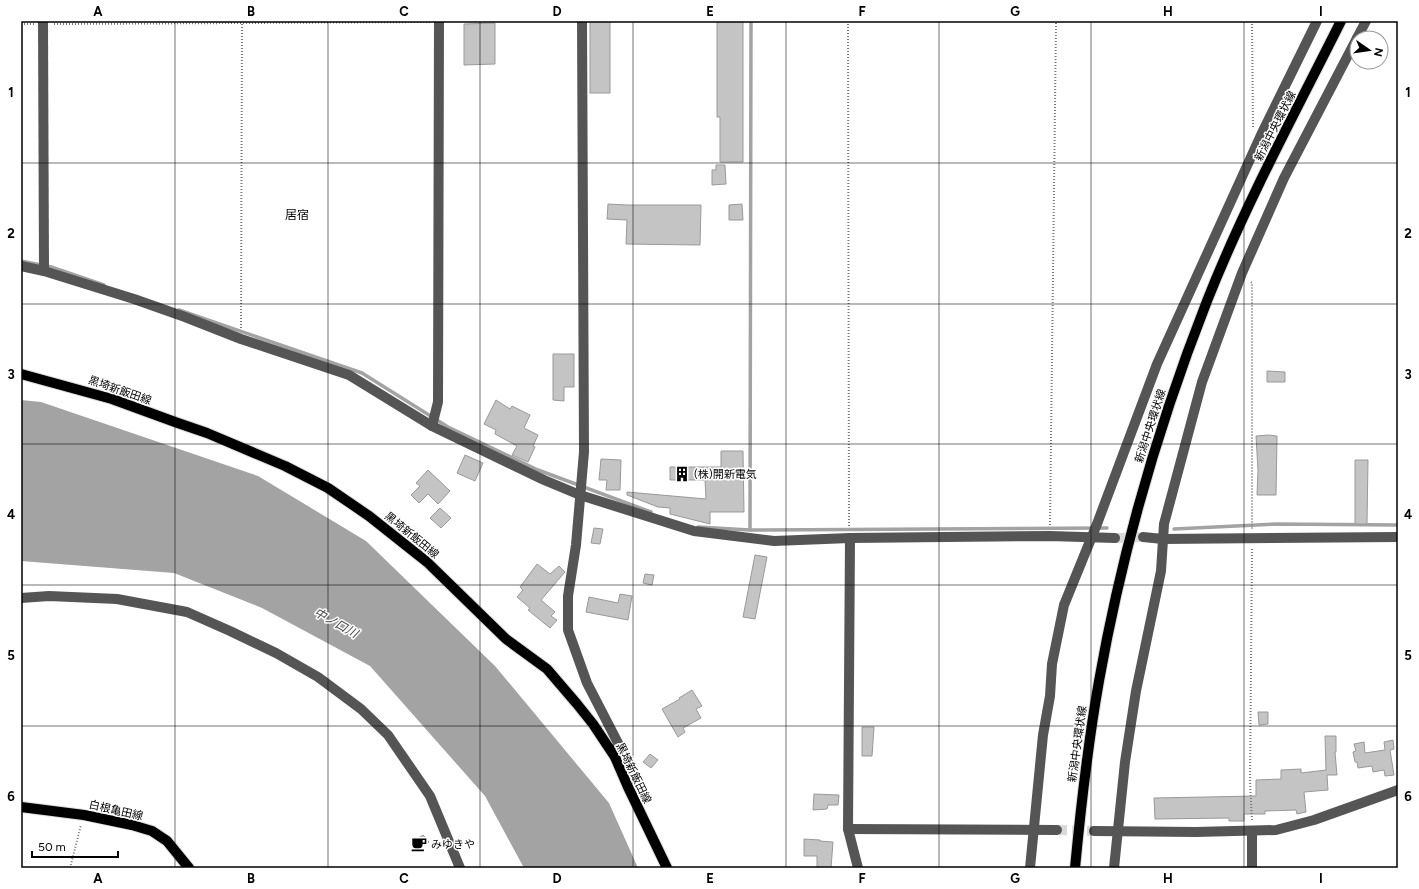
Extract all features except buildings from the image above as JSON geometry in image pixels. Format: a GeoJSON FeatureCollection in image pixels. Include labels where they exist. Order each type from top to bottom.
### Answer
{"type":"FeatureCollection","features":[{"type":"Feature","properties":{"kind":"main road","name":"新潟中央環状線"},"geometry":{"type":"LineString","coordinates":[[1075,868],[1090,735],[1099,681],[1126,554],[1147,474],[1186,359],[1231,244],[1270,162],[1342,21]]}},
{"type":"Feature","properties":{"kind":"main road","name":"黒埼新飯田線"},"geometry":{"type":"LineString","coordinates":[[21,374],[112,398],[207,433],[285,466],[328,488],[369,516],[427,562],[506,639],[547,669],[593,724],[615,757],[667,868]]}},
{"type":"Feature","properties":{"kind":"main road","name":"白根亀田線"},"geometry":{"type":"LineString","coordinates":[[21,807],[84,815],[132,825],[152,831],[167,841],[189,868]]}},
{"type":"Feature","properties":{"kind":"street"},"geometry":{"type":"LineString","coordinates":[[582,21],[584,452],[576,546],[568,596],[568,630],[587,683],[618,743],[615,757]]}},
{"type":"Feature","properties":{"kind":"street"},"geometry":{"type":"LineString","coordinates":[[1030,868],[1043,735],[1050,696],[1052,664],[1064,605],[1157,364],[1262,135],[1318,21]]}},
{"type":"Feature","properties":{"kind":"street"},"geometry":{"type":"LineString","coordinates":[[1361,30],[1366,21]]}},
{"type":"Feature","properties":{"kind":"street"},"geometry":{"type":"LineString","coordinates":[[432,426],[438,402],[439,22]]}},
{"type":"Feature","properties":{"kind":"street"},"geometry":{"type":"LineString","coordinates":[[43,23],[44,271]]}},
{"type":"Feature","properties":{"kind":"street"},"geometry":{"type":"LineString","coordinates":[[1114,868],[1125,762],[1136,691],[1161,571],[1164,524],[1202,382],[1242,273],[1284,178],[1349,53]]}},
{"type":"Feature","properties":{"kind":"street"},"geometry":{"type":"LineString","coordinates":[[21,266],[44,271],[134,299],[241,339],[349,375],[432,426],[580,495],[694,532],[774,541],[850,538],[1050,536],[1115,538]]}},
{"type":"Feature","properties":{"kind":"street"},"geometry":{"type":"LineString","coordinates":[[1143,537],[1163,539],[1398,538]]}},
{"type":"Feature","properties":{"kind":"street"},"geometry":{"type":"LineString","coordinates":[[850,538],[848,829],[858,868]]}},
{"type":"Feature","properties":{"kind":"street"},"geometry":{"type":"LineString","coordinates":[[21,598],[49,596],[117,599],[186,612],[276,653],[318,677],[361,709],[388,735],[430,796],[460,868]]}},
{"type":"Feature","properties":{"kind":"street"},"geometry":{"type":"LineString","coordinates":[[1094,831],[1252,832],[1276,830],[1314,820],[1398,790]]}},
{"type":"Feature","properties":{"kind":"street"},"geometry":{"type":"LineString","coordinates":[[848,829],[1057,830]]}},
{"type":"Feature","properties":{"kind":"street"},"geometry":{"type":"LineString","coordinates":[[1252,832],[1252,868]]}},
{"type":"Feature","properties":{"kind":"path"},"geometry":{"type":"LineString","coordinates":[[848,21],[850,538]]}},
{"type":"Feature","properties":{"kind":"path"},"geometry":{"type":"LineString","coordinates":[[1050,536],[1056,21]]}},
{"type":"Feature","properties":{"kind":"path"},"geometry":{"type":"LineString","coordinates":[[1252,21],[1252,127],[1262,135]]}},
{"type":"Feature","properties":{"kind":"path"},"geometry":{"type":"LineString","coordinates":[[241,339],[242,22]]}},
{"type":"Feature","properties":{"kind":"path"},"geometry":{"type":"LineString","coordinates":[[21,24],[439,22]]}},
{"type":"Feature","properties":{"kind":"path"},"geometry":{"type":"LineString","coordinates":[[1242,273],[1252,283],[1250,782],[1252,832]]}},
{"type":"Feature","properties":{"kind":"path"},"geometry":{"type":"LineString","coordinates":[[70,868],[84,815]]}},
{"type":"Feature","properties":{"kind":"water","name":"中ノ口川"},"geometry":{"type":"Polygon","coordinates":[[[21,400],[41,402],[258,476],[366,541],[495,666],[609,803],[638,868],[524,868],[485,796],[370,666],[262,608],[174,573],[21,561],[21,400]]]}},
{"type":"Feature","properties":{"kind":"waterway"},"geometry":{"type":"LineString","coordinates":[[750,530],[751,21]]}},
{"type":"Feature","properties":{"kind":"waterway"},"geometry":{"type":"LineString","coordinates":[[21,261],[51,267],[104,285]]}},
{"type":"Feature","properties":{"kind":"waterway"},"geometry":{"type":"LineString","coordinates":[[179,310],[362,373],[448,427],[538,470],[651,512]]}},
{"type":"Feature","properties":{"kind":"waterway"},"geometry":{"type":"LineString","coordinates":[[1174,529],[1276,524],[1398,525]]}},
{"type":"Feature","properties":{"kind":"waterway"},"geometry":{"type":"LineString","coordinates":[[698,527],[750,530],[1107,528]]}},
{"type":"Feature","properties":{"kind":"tunnel"},"geometry":{"type":"LineString","coordinates":[[1115,538],[1143,537]]}},
{"type":"Feature","properties":{"kind":"tunnel"},"geometry":{"type":"LineString","coordinates":[[1057,830],[1094,831]]}},
{"type":"Feature","properties":{"kind":"place","name":"(株)開新電気"},"geometry":{"type":"Point","coordinates":[682,474]}},
{"type":"Feature","properties":{"kind":"place","name":"みゆきや"},"geometry":{"type":"Point","coordinates":[419,844]}},
{"type":"Feature","properties":{"kind":"district","name":"居宿"},"geometry":{"type":"Point","coordinates":[297,215]}}]}
